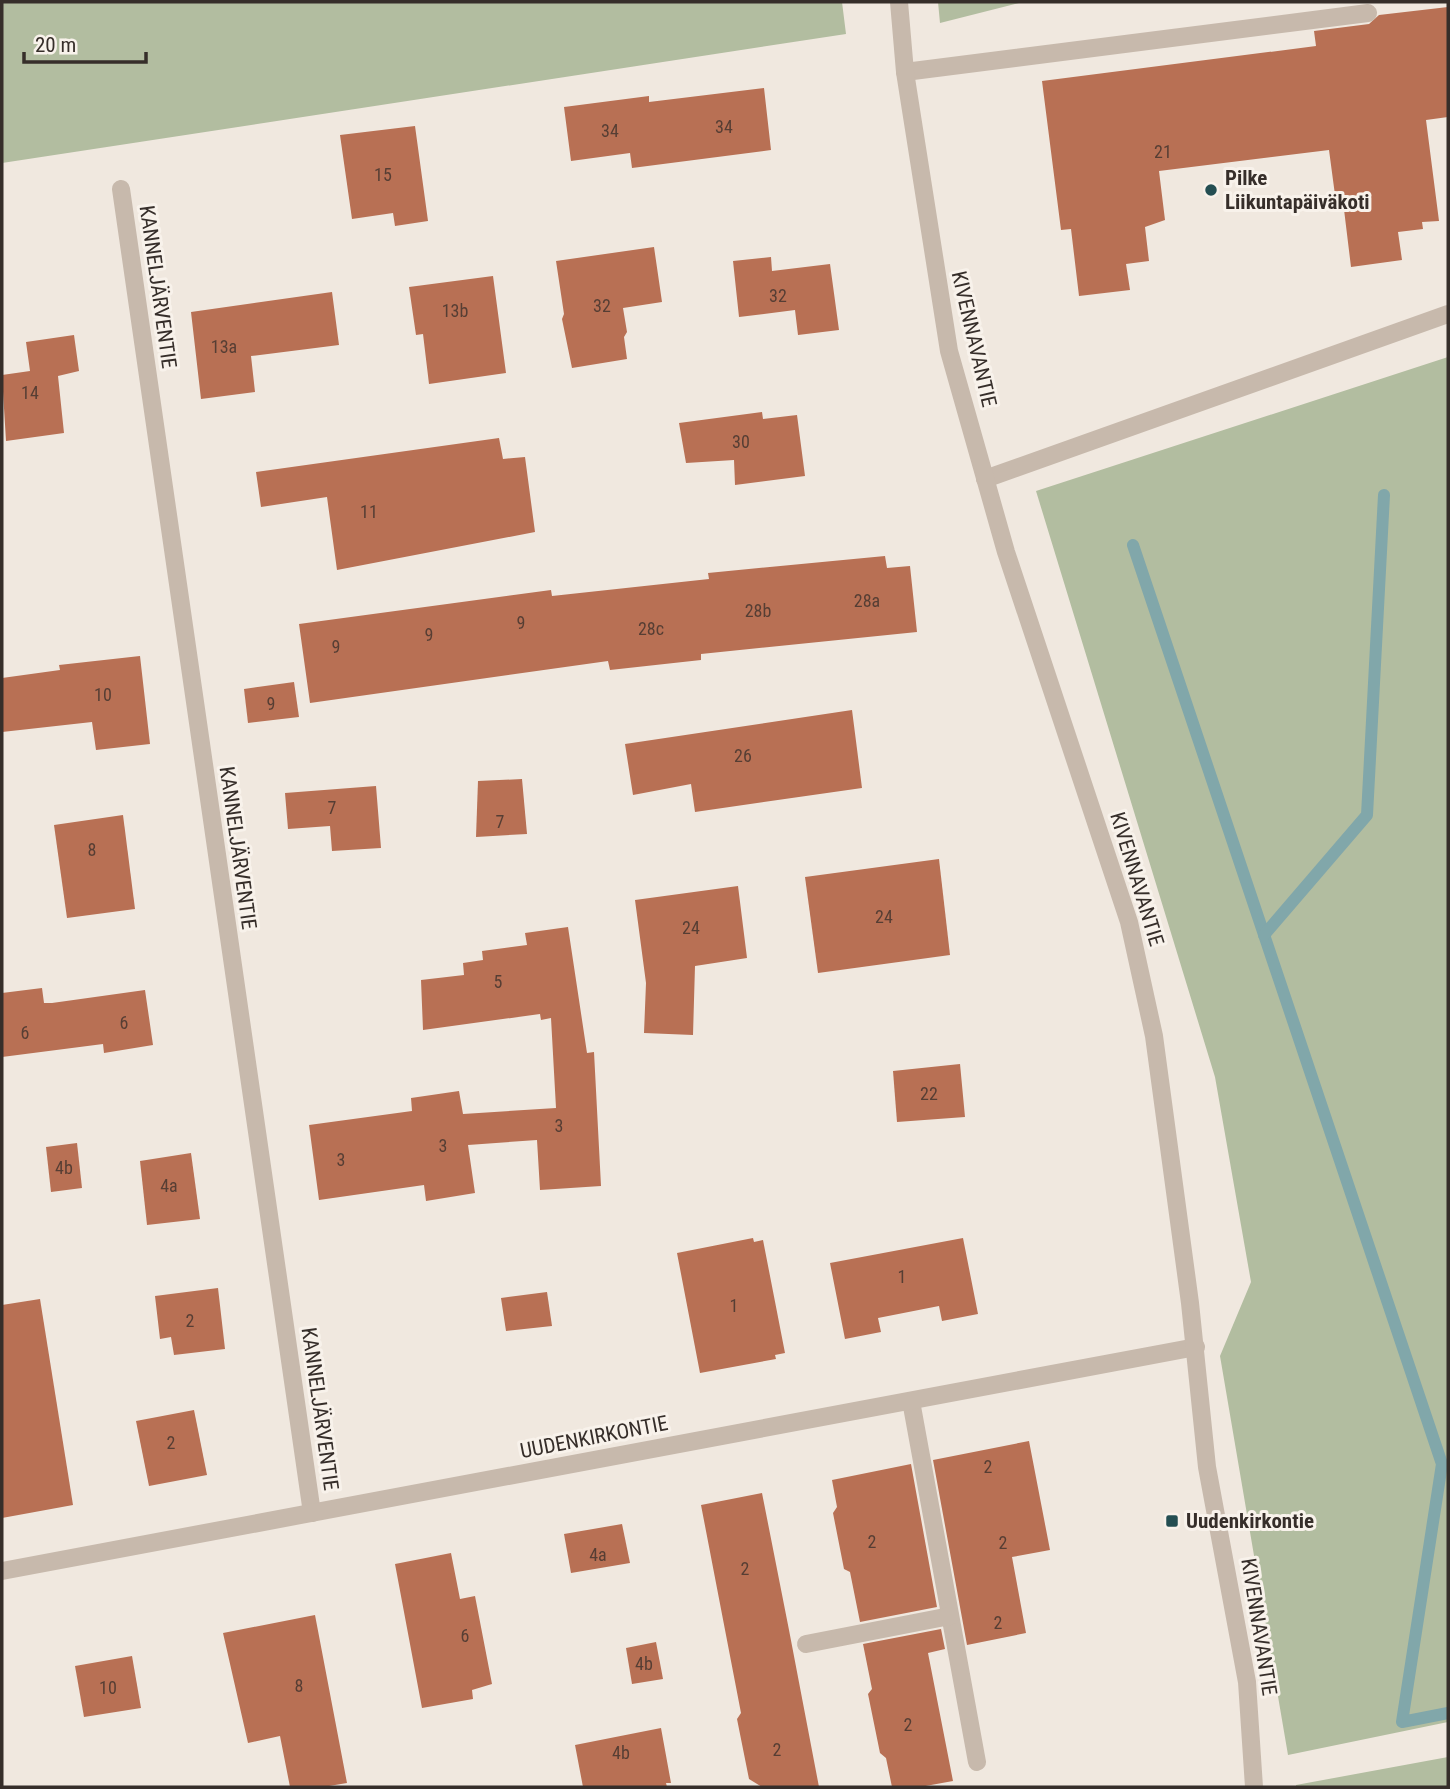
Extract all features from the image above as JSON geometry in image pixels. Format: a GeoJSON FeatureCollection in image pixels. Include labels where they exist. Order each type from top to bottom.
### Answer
{"type":"FeatureCollection","features":[{"type":"Feature","properties":{"kind":"street","name":"KIVENNAVANTIE"},"geometry":{"type":"LineString","coordinates":[[899,2],[905,72],[948,351],[1006,552],[1123,905],[1139,961],[1154,1036],[1196,1347],[1207,1467],[1247,1682],[1254,1787]]}},
{"type":"Feature","properties":{"kind":"street"},"geometry":{"type":"LineString","coordinates":[[905,72],[1368,13]]}},
{"type":"Feature","properties":{"kind":"street","name":"KANNELJÄRVENTIE"},"geometry":{"type":"LineString","coordinates":[[121,189],[312,1513]]}},
{"type":"Feature","properties":{"kind":"street"},"geometry":{"type":"LineString","coordinates":[[985,479],[1448,314]]}},
{"type":"Feature","properties":{"kind":"street","name":"UUDENKIRKONTIE"},"geometry":{"type":"LineString","coordinates":[[2,1571],[1196,1347]]}},
{"type":"Feature","properties":{"kind":"street"},"geometry":{"type":"LineString","coordinates":[[911,1401],[977,1762]]}},
{"type":"Feature","properties":{"kind":"street"},"geometry":{"type":"LineString","coordinates":[[806,1644],[950,1616]]}},
{"type":"Feature","properties":{"kind":"green space"},"geometry":{"type":"Polygon","coordinates":[[[2,2],[842,2],[846,34],[2,163],[2,2]]]}},
{"type":"Feature","properties":{"kind":"green space"},"geometry":{"type":"Polygon","coordinates":[[[938,2],[1023,2],[940,23],[938,2]]]}},
{"type":"Feature","properties":{"kind":"green space"},"geometry":{"type":"Polygon","coordinates":[[[1448,357],[1448,1722],[1288,1755],[1220,1356],[1251,1282],[1215,1077],[1036,491],[1448,357]]]}},
{"type":"Feature","properties":{"kind":"green space"},"geometry":{"type":"Polygon","coordinates":[[[1448,1757],[1448,1787],[1296,1787],[1296,1785],[1448,1757]]]}},
{"type":"Feature","properties":{"kind":"building"},"geometry":{"type":"Polygon","coordinates":[[[1448,7],[1448,117],[1426,120],[1439,221],[1422,222],[1423,229],[1398,232],[1402,260],[1351,267],[1342,193],[1335,195],[1329,150],[1159,171],[1165,220],[1145,227],[1149,261],[1126,264],[1130,290],[1079,296],[1071,229],[1061,230],[1042,81],[1316,46],[1314,31],[1369,24],[1379,15],[1448,7]]]}},
{"type":"Feature","properties":{"kind":"building"},"geometry":{"type":"Polygon","coordinates":[[[764,88],[771,150],[632,168],[630,153],[571,161],[564,107],[649,96],[649,102],[764,88]]]}},
{"type":"Feature","properties":{"kind":"building"},"geometry":{"type":"Polygon","coordinates":[[[415,126],[428,221],[395,226],[393,213],[352,219],[340,135],[415,126]]]}},
{"type":"Feature","properties":{"kind":"building"},"geometry":{"type":"Polygon","coordinates":[[[654,247],[662,302],[623,308],[627,332],[624,337],[627,359],[572,368],[562,319],[564,314],[556,261],[654,247]]]}},
{"type":"Feature","properties":{"kind":"building"},"geometry":{"type":"Polygon","coordinates":[[[771,257],[772,271],[830,264],[839,330],[798,335],[795,310],[739,317],[733,261],[771,257]]]}},
{"type":"Feature","properties":{"kind":"building"},"geometry":{"type":"Polygon","coordinates":[[[493,276],[506,373],[429,384],[423,334],[416,335],[409,287],[493,276]]]}},
{"type":"Feature","properties":{"kind":"building"},"geometry":{"type":"Polygon","coordinates":[[[332,292],[339,345],[251,356],[255,392],[201,399],[191,312],[332,292]]]}},
{"type":"Feature","properties":{"kind":"building"},"geometry":{"type":"Polygon","coordinates":[[[74,335],[79,371],[58,376],[64,433],[6,441],[2,375],[30,371],[26,342],[74,335]]]}},
{"type":"Feature","properties":{"kind":"building"},"geometry":{"type":"Polygon","coordinates":[[[762,412],[763,419],[797,415],[805,476],[735,485],[734,460],[686,463],[679,423],[762,412]]]}},
{"type":"Feature","properties":{"kind":"building"},"geometry":{"type":"Polygon","coordinates":[[[499,438],[503,459],[525,457],[535,532],[337,570],[327,497],[261,507],[256,472],[499,438]]]}},
{"type":"Feature","properties":{"kind":"building"},"geometry":{"type":"Polygon","coordinates":[[[885,556],[887,568],[910,566],[917,632],[701,654],[701,660],[610,670],[608,661],[310,703],[299,624],[551,590],[552,596],[709,579],[708,573],[885,556]]]}},
{"type":"Feature","properties":{"kind":"building"},"geometry":{"type":"Polygon","coordinates":[[[140,656],[150,744],[96,750],[92,722],[2,732],[2,678],[60,670],[59,665],[140,656]]]}},
{"type":"Feature","properties":{"kind":"building"},"geometry":{"type":"Polygon","coordinates":[[[294,682],[299,717],[248,723],[244,689],[294,682]]]}},
{"type":"Feature","properties":{"kind":"building"},"geometry":{"type":"Polygon","coordinates":[[[852,710],[862,788],[695,812],[691,784],[633,795],[625,744],[852,710]]]}},
{"type":"Feature","properties":{"kind":"building"},"geometry":{"type":"Polygon","coordinates":[[[522,779],[527,834],[476,837],[478,781],[522,779]]]}},
{"type":"Feature","properties":{"kind":"building"},"geometry":{"type":"Polygon","coordinates":[[[376,786],[381,848],[332,851],[330,826],[288,829],[285,793],[376,786]]]}},
{"type":"Feature","properties":{"kind":"building"},"geometry":{"type":"Polygon","coordinates":[[[123,815],[135,909],[67,918],[54,825],[123,815]]]}},
{"type":"Feature","properties":{"kind":"building"},"geometry":{"type":"Polygon","coordinates":[[[939,859],[950,955],[818,973],[805,877],[939,859]]]}},
{"type":"Feature","properties":{"kind":"building"},"geometry":{"type":"Polygon","coordinates":[[[738,886],[747,958],[695,966],[693,1035],[644,1033],[646,983],[635,900],[738,886]]]}},
{"type":"Feature","properties":{"kind":"building"},"geometry":{"type":"Polygon","coordinates":[[[568,927],[587,1053],[594,1052],[601,1186],[540,1190],[537,1140],[468,1145],[475,1193],[426,1201],[424,1185],[319,1200],[309,1125],[412,1111],[411,1098],[459,1091],[463,1114],[556,1108],[551,1018],[541,1020],[540,1014],[423,1030],[421,980],[464,975],[463,963],[483,960],[482,951],[527,945],[525,933],[568,927]]]}},
{"type":"Feature","properties":{"kind":"building"},"geometry":{"type":"Polygon","coordinates":[[[42,988],[44,1003],[145,990],[153,1045],[104,1053],[103,1044],[2,1057],[2,993],[42,988]]]}},
{"type":"Feature","properties":{"kind":"building"},"geometry":{"type":"Polygon","coordinates":[[[960,1064],[965,1117],[897,1122],[893,1071],[960,1064]]]}},
{"type":"Feature","properties":{"kind":"building"},"geometry":{"type":"Polygon","coordinates":[[[77,1143],[82,1188],[51,1192],[46,1147],[77,1143]]]}},
{"type":"Feature","properties":{"kind":"building"},"geometry":{"type":"Polygon","coordinates":[[[191,1153],[200,1219],[147,1225],[140,1161],[191,1153]]]}},
{"type":"Feature","properties":{"kind":"building"},"geometry":{"type":"Polygon","coordinates":[[[753,1238],[754,1242],[763,1240],[785,1353],[775,1355],[776,1359],[700,1373],[677,1253],[753,1238]]]}},
{"type":"Feature","properties":{"kind":"building"},"geometry":{"type":"Polygon","coordinates":[[[963,1238],[978,1314],[942,1321],[939,1306],[878,1318],[881,1332],[845,1339],[830,1263],[963,1238]]]}},
{"type":"Feature","properties":{"kind":"building"},"geometry":{"type":"Polygon","coordinates":[[[218,1288],[225,1349],[174,1355],[171,1337],[160,1339],[155,1296],[218,1288]]]}},
{"type":"Feature","properties":{"kind":"building"},"geometry":{"type":"Polygon","coordinates":[[[547,1292],[552,1326],[506,1331],[501,1298],[547,1292]]]}},
{"type":"Feature","properties":{"kind":"building"},"geometry":{"type":"Polygon","coordinates":[[[40,1299],[73,1505],[2,1518],[2,1305],[40,1299]]]}},
{"type":"Feature","properties":{"kind":"building"},"geometry":{"type":"Polygon","coordinates":[[[194,1410],[207,1475],[149,1486],[136,1421],[194,1410]]]}},
{"type":"Feature","properties":{"kind":"building"},"geometry":{"type":"Polygon","coordinates":[[[1029,1441],[1050,1550],[1012,1557],[1026,1633],[967,1645],[933,1460],[1029,1441]]]}},
{"type":"Feature","properties":{"kind":"building"},"geometry":{"type":"Polygon","coordinates":[[[911,1464],[937,1607],[860,1622],[850,1572],[844,1569],[833,1513],[837,1507],[832,1480],[911,1464]]]}},
{"type":"Feature","properties":{"kind":"building"},"geometry":{"type":"Polygon","coordinates":[[[762,1493],[819,1787],[762,1787],[749,1779],[737,1719],[741,1713],[701,1505],[762,1493]]]}},
{"type":"Feature","properties":{"kind":"building"},"geometry":{"type":"Polygon","coordinates":[[[622,1524],[630,1563],[571,1573],[564,1534],[622,1524]]]}},
{"type":"Feature","properties":{"kind":"building"},"geometry":{"type":"Polygon","coordinates":[[[451,1553],[460,1599],[475,1596],[492,1684],[472,1690],[473,1699],[422,1708],[395,1564],[451,1553]]]}},
{"type":"Feature","properties":{"kind":"building"},"geometry":{"type":"Polygon","coordinates":[[[315,1615],[347,1783],[323,1787],[290,1787],[280,1736],[248,1743],[223,1633],[315,1615]]]}},
{"type":"Feature","properties":{"kind":"building"},"geometry":{"type":"Polygon","coordinates":[[[941,1629],[945,1649],[928,1653],[953,1781],[920,1787],[892,1787],[886,1758],[880,1753],[868,1694],[872,1689],[863,1644],[941,1629]]]}},
{"type":"Feature","properties":{"kind":"building"},"geometry":{"type":"Polygon","coordinates":[[[656,1642],[663,1679],[632,1684],[626,1648],[656,1642]]]}},
{"type":"Feature","properties":{"kind":"building"},"geometry":{"type":"Polygon","coordinates":[[[132,1656],[141,1708],[84,1717],[75,1666],[132,1656]]]}},
{"type":"Feature","properties":{"kind":"building"},"geometry":{"type":"Polygon","coordinates":[[[661,1728],[671,1783],[666,1783],[667,1787],[583,1787],[575,1745],[661,1728]]]}},
{"type":"Feature","properties":{"kind":"waterway"},"geometry":{"type":"LineString","coordinates":[[1264,935],[1367,815],[1384,495]]}},
{"type":"Feature","properties":{"kind":"waterway"},"geometry":{"type":"LineString","coordinates":[[1133,545],[1442,1464],[1402,1722],[1448,1713]]}},
{"type":"Feature","properties":{"kind":"place","name":"Pilke Liikuntapäiväkoti"},"geometry":{"type":"Point","coordinates":[1211,190]}},
{"type":"Feature","properties":{"kind":"place","name":"Uudenkirkontie"},"geometry":{"type":"Point","coordinates":[1172,1521]}}]}
